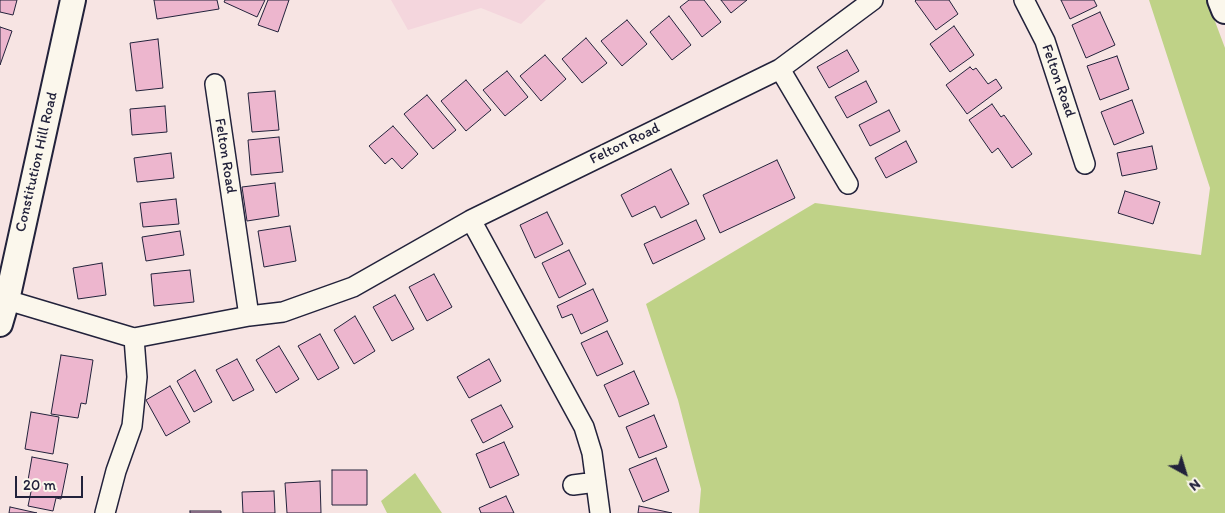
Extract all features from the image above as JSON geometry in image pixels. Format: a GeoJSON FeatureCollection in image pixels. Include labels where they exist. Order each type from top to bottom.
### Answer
{"type":"FeatureCollection","features":[{"type":"Feature","properties":{"kind":"main road"},"geometry":{"type":"LineString","coordinates":[[1221,0],[1225,10]]}},
{"type":"Feature","properties":{"kind":"street","name":"Constitution Hill Road"},"geometry":{"type":"LineString","coordinates":[[0,324],[7,300],[73,0]]}},
{"type":"Feature","properties":{"kind":"street","name":"Felton Road"},"geometry":{"type":"LineString","coordinates":[[7,300],[134,338],[250,316],[283,312],[354,288],[471,220],[780,69],[873,0]]}},
{"type":"Feature","properties":{"kind":"street","name":"Felton Road"},"geometry":{"type":"LineString","coordinates":[[1024,0],[1045,41],[1085,164]]}},
{"type":"Feature","properties":{"kind":"street"},"geometry":{"type":"LineString","coordinates":[[780,69],[848,184]]}},
{"type":"Feature","properties":{"kind":"street","name":"Felton Road"},"geometry":{"type":"LineString","coordinates":[[215,84],[250,316]]}},
{"type":"Feature","properties":{"kind":"street"},"geometry":{"type":"LineString","coordinates":[[471,220],[584,427],[592,453],[600,513]]}},
{"type":"Feature","properties":{"kind":"street"},"geometry":{"type":"LineString","coordinates":[[105,513],[116,471],[132,426],[137,377],[134,338]]}},
{"type":"Feature","properties":{"kind":"street"},"geometry":{"type":"LineString","coordinates":[[573,485],[596,482]]}},
{"type":"Feature","properties":{"kind":"shaded area"},"geometry":{"type":"Polygon","coordinates":[[[391,0],[546,0],[521,24],[481,8],[408,30],[391,0]]]}},
{"type":"Feature","properties":{"kind":"green space"},"geometry":{"type":"Polygon","coordinates":[[[1149,0],[1207,0],[1225,48],[1225,513],[699,513],[701,489],[678,400],[646,304],[815,203],[1201,255],[1210,188],[1149,0]]]}},
{"type":"Feature","properties":{"kind":"green space"},"geometry":{"type":"Polygon","coordinates":[[[415,473],[442,513],[387,513],[381,501],[415,473]]]}},
{"type":"Feature","properties":{"kind":"building"},"geometry":{"type":"Polygon","coordinates":[[[0,0],[17,0],[13,15],[0,12],[0,0]]]}},
{"type":"Feature","properties":{"kind":"building"},"geometry":{"type":"Polygon","coordinates":[[[154,0],[217,0],[219,9],[157,19],[154,0]]]}},
{"type":"Feature","properties":{"kind":"building"},"geometry":{"type":"Polygon","coordinates":[[[225,0],[265,0],[257,17],[224,2],[225,0]]]}},
{"type":"Feature","properties":{"kind":"building"},"geometry":{"type":"Polygon","coordinates":[[[268,0],[289,0],[278,32],[258,25],[268,0]]]}},
{"type":"Feature","properties":{"kind":"building"},"geometry":{"type":"Polygon","coordinates":[[[689,0],[704,0],[721,22],[702,37],[680,7],[689,0]]]}},
{"type":"Feature","properties":{"kind":"building"},"geometry":{"type":"Polygon","coordinates":[[[721,0],[747,0],[731,13],[721,0]]]}},
{"type":"Feature","properties":{"kind":"building"},"geometry":{"type":"Polygon","coordinates":[[[916,0],[949,0],[958,14],[936,30],[916,0]]]}},
{"type":"Feature","properties":{"kind":"building"},"geometry":{"type":"Polygon","coordinates":[[[1061,0],[1094,0],[1097,6],[1070,19],[1061,0]]]}},
{"type":"Feature","properties":{"kind":"building"},"geometry":{"type":"Polygon","coordinates":[[[1100,12],[1115,45],[1086,58],[1072,25],[1100,12]]]}},
{"type":"Feature","properties":{"kind":"building"},"geometry":{"type":"Polygon","coordinates":[[[669,16],[691,45],[672,60],[650,32],[669,16]]]}},
{"type":"Feature","properties":{"kind":"building"},"geometry":{"type":"Polygon","coordinates":[[[627,20],[647,44],[622,66],[601,41],[627,20]]]}},
{"type":"Feature","properties":{"kind":"building"},"geometry":{"type":"Polygon","coordinates":[[[954,26],[974,55],[950,72],[930,44],[954,26]]]}},
{"type":"Feature","properties":{"kind":"building"},"geometry":{"type":"Polygon","coordinates":[[[0,27],[12,31],[0,65],[0,27]]]}},
{"type":"Feature","properties":{"kind":"building"},"geometry":{"type":"Polygon","coordinates":[[[586,38],[607,63],[582,83],[562,59],[586,38]]]}},
{"type":"Feature","properties":{"kind":"building"},"geometry":{"type":"Polygon","coordinates":[[[158,39],[163,88],[136,91],[130,43],[158,39]]]}},
{"type":"Feature","properties":{"kind":"building"},"geometry":{"type":"Polygon","coordinates":[[[847,50],[859,71],[829,88],[817,67],[847,50]]]}},
{"type":"Feature","properties":{"kind":"building"},"geometry":{"type":"Polygon","coordinates":[[[545,55],[566,79],[541,101],[520,76],[545,55]]]}},
{"type":"Feature","properties":{"kind":"building"},"geometry":{"type":"Polygon","coordinates":[[[1117,56],[1129,89],[1100,100],[1087,66],[1117,56]]]}},
{"type":"Feature","properties":{"kind":"building"},"geometry":{"type":"Polygon","coordinates":[[[970,67],[973,70],[976,68],[988,84],[996,79],[1002,88],[967,114],[946,85],[970,67]]]}},
{"type":"Feature","properties":{"kind":"building"},"geometry":{"type":"Polygon","coordinates":[[[507,71],[528,97],[505,116],[483,90],[507,71]]]}},
{"type":"Feature","properties":{"kind":"building"},"geometry":{"type":"Polygon","coordinates":[[[466,80],[491,110],[466,131],[441,101],[466,80]]]}},
{"type":"Feature","properties":{"kind":"building"},"geometry":{"type":"Polygon","coordinates":[[[866,81],[877,102],[847,118],[835,97],[866,81]]]}},
{"type":"Feature","properties":{"kind":"building"},"geometry":{"type":"Polygon","coordinates":[[[275,91],[279,130],[252,132],[248,93],[275,91]]]}},
{"type":"Feature","properties":{"kind":"building"},"geometry":{"type":"Polygon","coordinates":[[[427,95],[456,130],[433,149],[404,114],[427,95]]]}},
{"type":"Feature","properties":{"kind":"building"},"geometry":{"type":"Polygon","coordinates":[[[1132,100],[1144,133],[1114,145],[1101,112],[1132,100]]]}},
{"type":"Feature","properties":{"kind":"building"},"geometry":{"type":"Polygon","coordinates":[[[992,104],[1001,117],[1004,115],[1032,154],[1012,168],[998,148],[992,153],[969,120],[992,104]]]}},
{"type":"Feature","properties":{"kind":"building"},"geometry":{"type":"Polygon","coordinates":[[[165,106],[167,132],[132,135],[130,109],[165,106]]]}},
{"type":"Feature","properties":{"kind":"building"},"geometry":{"type":"Polygon","coordinates":[[[889,110],[900,131],[870,146],[859,125],[889,110]]]}},
{"type":"Feature","properties":{"kind":"building"},"geometry":{"type":"Polygon","coordinates":[[[393,126],[418,154],[402,169],[392,158],[385,164],[369,146],[393,126]]]}},
{"type":"Feature","properties":{"kind":"building"},"geometry":{"type":"Polygon","coordinates":[[[279,137],[283,172],[251,175],[248,140],[279,137]]]}},
{"type":"Feature","properties":{"kind":"building"},"geometry":{"type":"Polygon","coordinates":[[[906,141],[917,162],[886,178],[875,158],[906,141]]]}},
{"type":"Feature","properties":{"kind":"building"},"geometry":{"type":"Polygon","coordinates":[[[1152,146],[1157,169],[1122,176],[1117,153],[1152,146]]]}},
{"type":"Feature","properties":{"kind":"building"},"geometry":{"type":"Polygon","coordinates":[[[171,153],[174,178],[137,182],[134,158],[171,153]]]}},
{"type":"Feature","properties":{"kind":"building"},"geometry":{"type":"Polygon","coordinates":[[[777,160],[795,198],[720,233],[703,195],[777,160]]]}},
{"type":"Feature","properties":{"kind":"building"},"geometry":{"type":"Polygon","coordinates":[[[671,169],[689,204],[661,218],[655,206],[632,217],[621,195],[671,169]]]}},
{"type":"Feature","properties":{"kind":"building"},"geometry":{"type":"Polygon","coordinates":[[[275,183],[279,216],[247,221],[242,187],[275,183]]]}},
{"type":"Feature","properties":{"kind":"building"},"geometry":{"type":"Polygon","coordinates":[[[1125,191],[1160,202],[1153,224],[1118,213],[1125,191]]]}},
{"type":"Feature","properties":{"kind":"building"},"geometry":{"type":"Polygon","coordinates":[[[176,199],[179,224],[143,227],[140,203],[176,199]]]}},
{"type":"Feature","properties":{"kind":"building"},"geometry":{"type":"Polygon","coordinates":[[[547,212],[563,244],[535,258],[520,225],[547,212]]]}},
{"type":"Feature","properties":{"kind":"building"},"geometry":{"type":"Polygon","coordinates":[[[696,220],[705,239],[653,264],[644,244],[696,220]]]}},
{"type":"Feature","properties":{"kind":"building"},"geometry":{"type":"Polygon","coordinates":[[[290,226],[296,261],[264,267],[258,231],[290,226]]]}},
{"type":"Feature","properties":{"kind":"building"},"geometry":{"type":"Polygon","coordinates":[[[180,231],[184,255],[146,261],[142,237],[180,231]]]}},
{"type":"Feature","properties":{"kind":"building"},"geometry":{"type":"Polygon","coordinates":[[[569,250],[586,284],[559,298],[542,263],[569,250]]]}},
{"type":"Feature","properties":{"kind":"building"},"geometry":{"type":"Polygon","coordinates":[[[102,263],[106,295],[78,299],[73,268],[102,263]]]}},
{"type":"Feature","properties":{"kind":"building"},"geometry":{"type":"Polygon","coordinates":[[[190,270],[194,302],[154,306],[151,274],[190,270]]]}},
{"type":"Feature","properties":{"kind":"building"},"geometry":{"type":"Polygon","coordinates":[[[434,274],[452,307],[427,321],[409,287],[434,274]]]}},
{"type":"Feature","properties":{"kind":"building"},"geometry":{"type":"Polygon","coordinates":[[[593,289],[608,321],[581,334],[572,314],[562,318],[557,306],[593,289]]]}},
{"type":"Feature","properties":{"kind":"building"},"geometry":{"type":"Polygon","coordinates":[[[395,295],[414,329],[392,341],[373,307],[395,295]]]}},
{"type":"Feature","properties":{"kind":"building"},"geometry":{"type":"Polygon","coordinates":[[[355,316],[375,351],[354,364],[334,330],[355,316]]]}},
{"type":"Feature","properties":{"kind":"building"},"geometry":{"type":"Polygon","coordinates":[[[607,331],[623,364],[597,376],[581,343],[607,331]]]}},
{"type":"Feature","properties":{"kind":"building"},"geometry":{"type":"Polygon","coordinates":[[[320,334],[339,368],[318,380],[298,346],[320,334]]]}},
{"type":"Feature","properties":{"kind":"building"},"geometry":{"type":"Polygon","coordinates":[[[279,346],[299,379],[276,393],[256,360],[279,346]]]}},
{"type":"Feature","properties":{"kind":"building"},"geometry":{"type":"Polygon","coordinates":[[[61,355],[93,360],[86,404],[81,403],[78,418],[51,414],[61,355]]]}},
{"type":"Feature","properties":{"kind":"building"},"geometry":{"type":"Polygon","coordinates":[[[237,359],[254,390],[233,401],[216,370],[237,359]]]}},
{"type":"Feature","properties":{"kind":"building"},"geometry":{"type":"Polygon","coordinates":[[[489,359],[501,381],[469,398],[457,377],[489,359]]]}},
{"type":"Feature","properties":{"kind":"building"},"geometry":{"type":"Polygon","coordinates":[[[195,370],[212,402],[194,412],[177,381],[195,370]]]}},
{"type":"Feature","properties":{"kind":"building"},"geometry":{"type":"Polygon","coordinates":[[[634,371],[649,404],[619,417],[604,385],[634,371]]]}},
{"type":"Feature","properties":{"kind":"building"},"geometry":{"type":"Polygon","coordinates":[[[170,386],[190,422],[166,436],[146,400],[170,386]]]}},
{"type":"Feature","properties":{"kind":"building"},"geometry":{"type":"Polygon","coordinates":[[[501,405],[513,427],[483,443],[471,420],[501,405]]]}},
{"type":"Feature","properties":{"kind":"building"},"geometry":{"type":"Polygon","coordinates":[[[31,412],[59,417],[53,454],[25,449],[31,412]]]}},
{"type":"Feature","properties":{"kind":"building"},"geometry":{"type":"Polygon","coordinates":[[[654,415],[667,447],[639,458],[626,427],[654,415]]]}},
{"type":"Feature","properties":{"kind":"building"},"geometry":{"type":"Polygon","coordinates":[[[504,442],[519,475],[490,488],[476,454],[504,442]]]}},
{"type":"Feature","properties":{"kind":"building"},"geometry":{"type":"Polygon","coordinates":[[[32,457],[68,464],[61,499],[56,498],[53,511],[28,506],[32,487],[27,486],[32,457]]]}},
{"type":"Feature","properties":{"kind":"building"},"geometry":{"type":"Polygon","coordinates":[[[656,458],[669,491],[643,502],[629,469],[656,458]]]}},
{"type":"Feature","properties":{"kind":"building"},"geometry":{"type":"Polygon","coordinates":[[[332,470],[367,470],[367,505],[332,505],[332,470]]]}},
{"type":"Feature","properties":{"kind":"building"},"geometry":{"type":"Polygon","coordinates":[[[320,481],[321,513],[287,513],[285,483],[320,481]]]}},
{"type":"Feature","properties":{"kind":"building"},"geometry":{"type":"Polygon","coordinates":[[[274,491],[275,513],[243,513],[242,492],[274,491]]]}},
{"type":"Feature","properties":{"kind":"building"},"geometry":{"type":"Polygon","coordinates":[[[506,496],[514,513],[481,513],[479,508],[506,496]]]}},
{"type":"Feature","properties":{"kind":"building"},"geometry":{"type":"Polygon","coordinates":[[[639,506],[672,513],[638,513],[639,506]]]}},
{"type":"Feature","properties":{"kind":"building"},"geometry":{"type":"Polygon","coordinates":[[[10,507],[37,513],[9,513],[10,507]]]}},
{"type":"Feature","properties":{"kind":"building"},"geometry":{"type":"Polygon","coordinates":[[[190,511],[221,511],[221,513],[190,513],[190,511]]]}}]}
